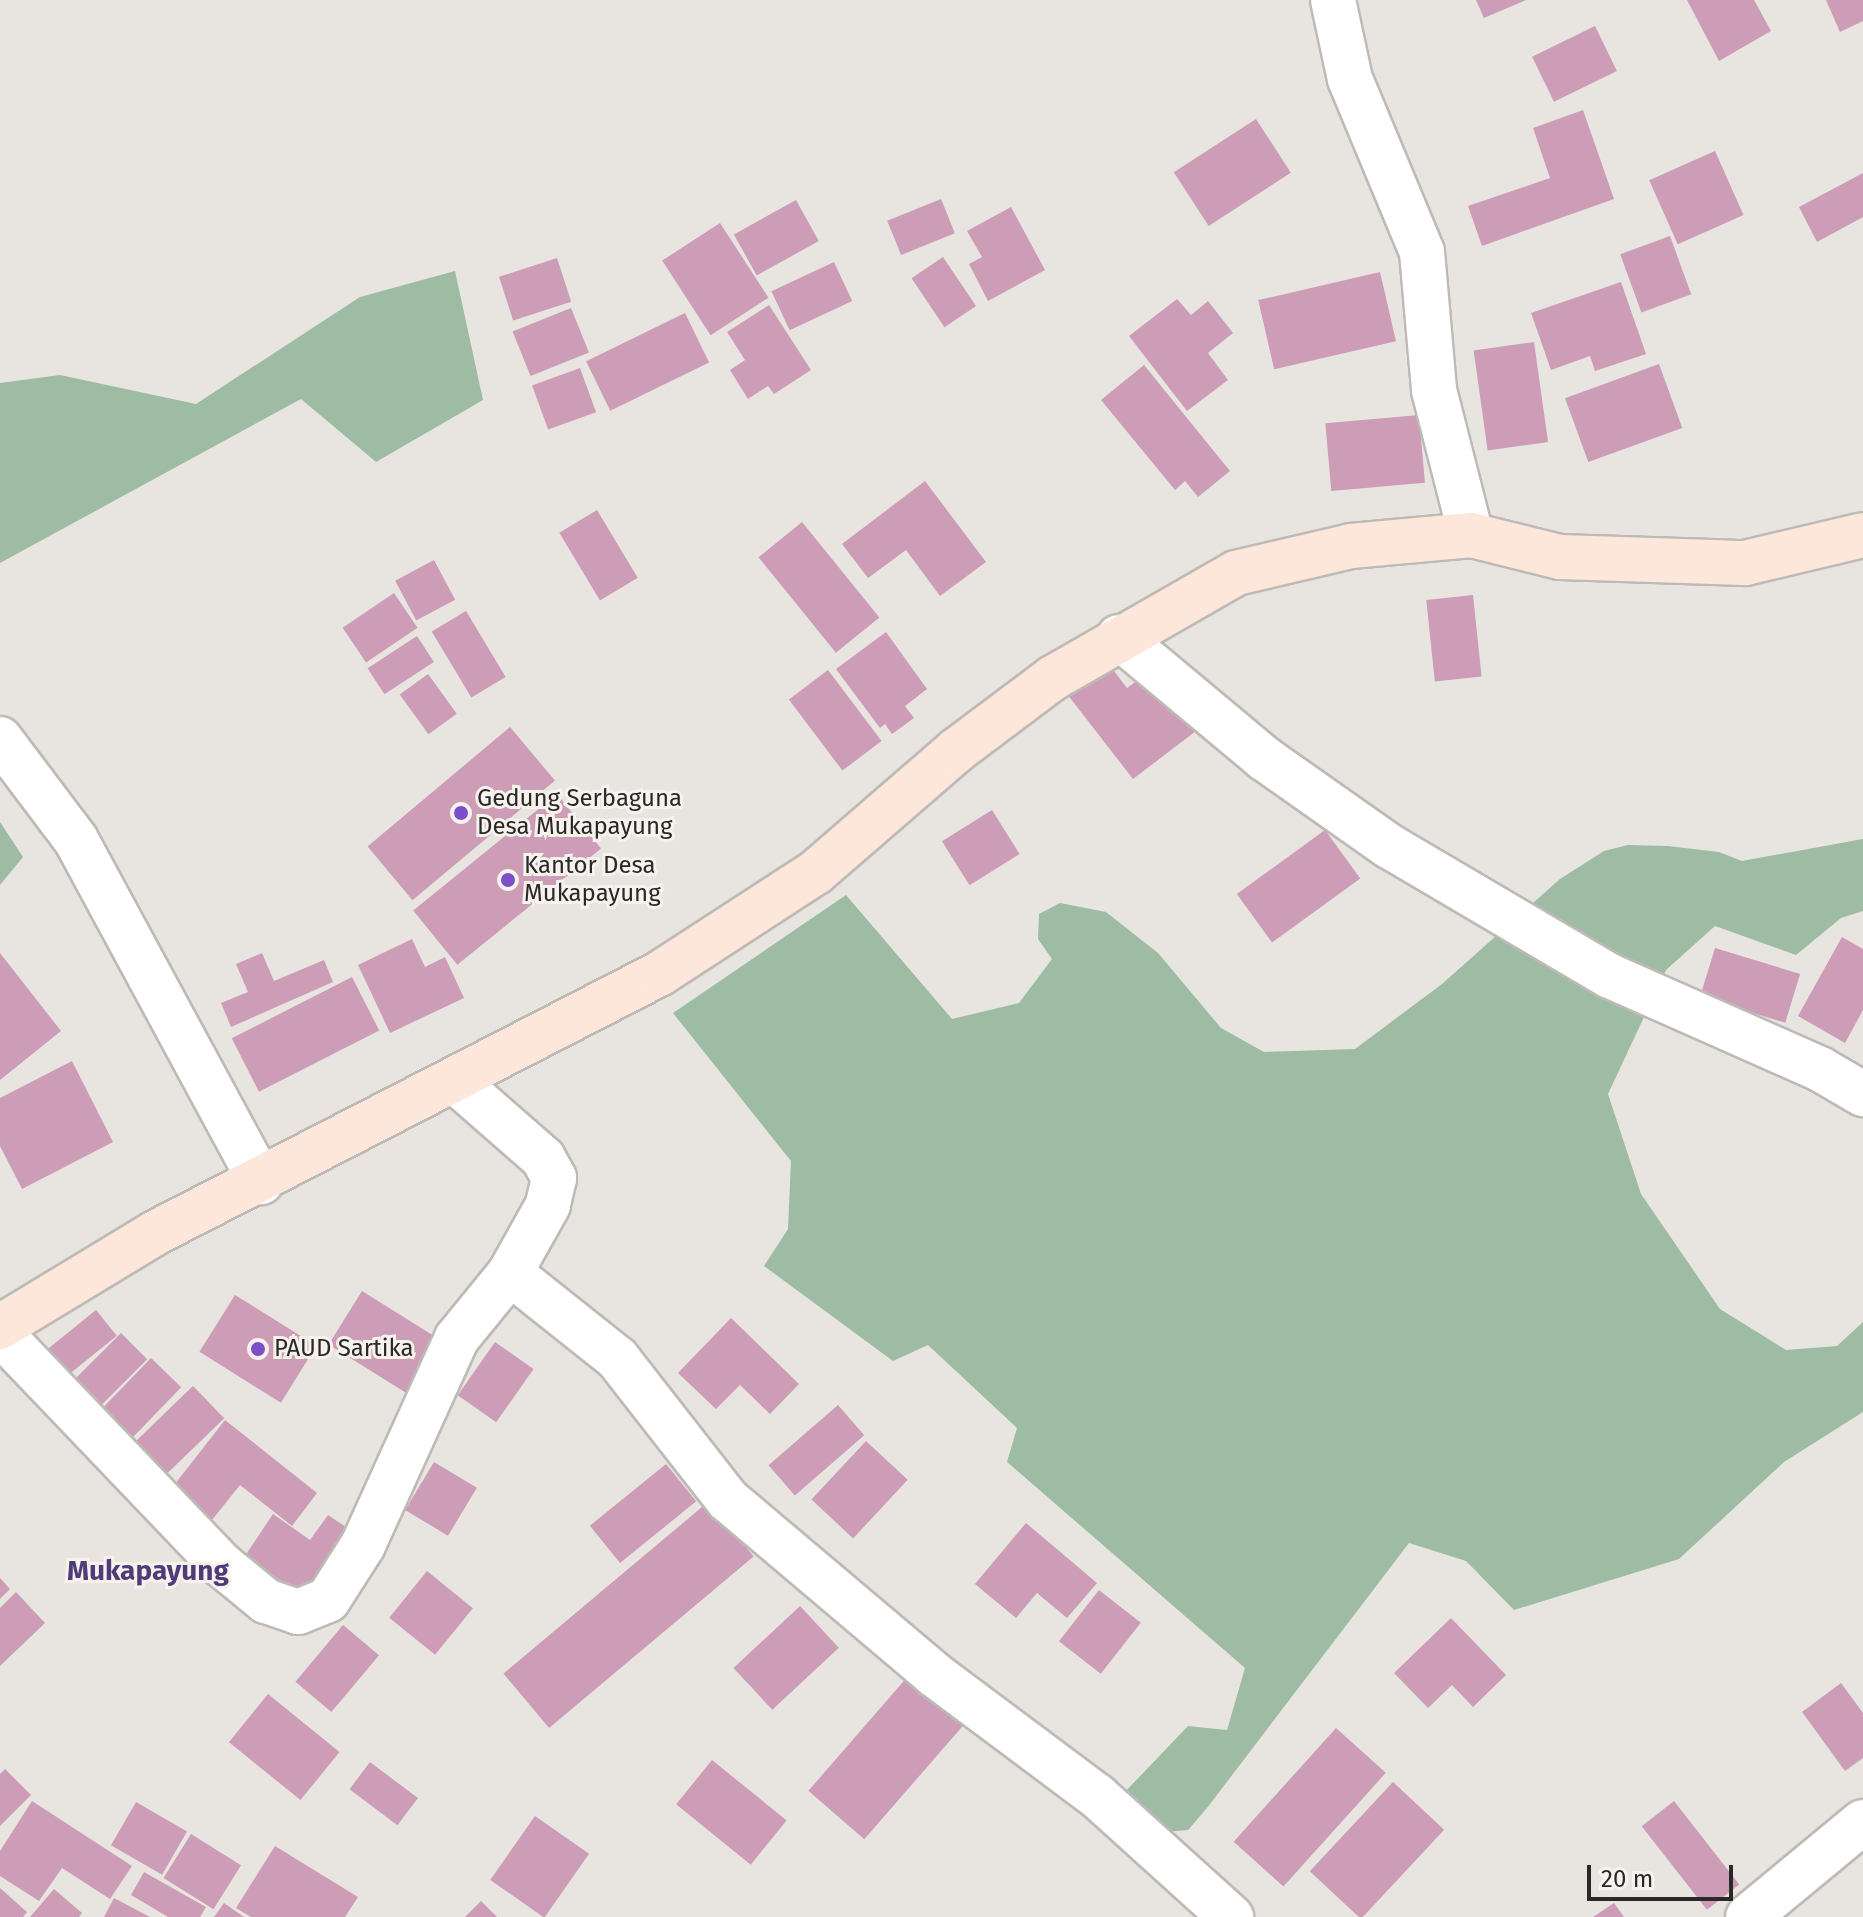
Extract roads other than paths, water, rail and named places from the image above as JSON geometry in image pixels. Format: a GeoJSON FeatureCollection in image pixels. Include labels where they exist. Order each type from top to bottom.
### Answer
{"type":"FeatureCollection","features":[{"type":"Feature","properties":{"kind":"street"},"geometry":{"type":"LineString","coordinates":[[1333,0],[1350,79],[1422,252],[1434,390],[1471,535]]}},
{"type":"Feature","properties":{"kind":"street"},"geometry":{"type":"LineString","coordinates":[[0,1327],[155,1233],[261,1182],[659,974],[816,872],[957,750],[1053,678],[1119,637],[1236,573],[1351,546],[1471,535],[1560,557],[1745,563],[1863,535]]}},
{"type":"Feature","properties":{"kind":"street"},"geometry":{"type":"LineString","coordinates":[[1119,637],[1165,680],[1265,759],[1389,846],[1610,976],[1820,1069],[1863,1094]]}},
{"type":"Feature","properties":{"kind":"street"},"geometry":{"type":"LineString","coordinates":[[0,739],[76,840],[261,1182]]}},
{"type":"Feature","properties":{"kind":"street"},"geometry":{"type":"LineString","coordinates":[[0,1333],[222,1565],[266,1601],[298,1612],[328,1600],[363,1545],[457,1338],[510,1273],[548,1205],[554,1178],[543,1158],[455,1081]]}},
{"type":"Feature","properties":{"kind":"street"},"geometry":{"type":"LineString","coordinates":[[510,1273],[617,1358],[739,1510],[935,1675],[1097,1796],[1231,1917]]}},
{"type":"Feature","properties":{"kind":"street"},"geometry":{"type":"LineString","coordinates":[[1748,1917],[1863,1822]]}},
{"type":"Feature","properties":{"kind":"place","name":"Gedung Serbaguna Desa Mukapayung"},"geometry":{"type":"Point","coordinates":[461,813]}},
{"type":"Feature","properties":{"kind":"place","name":"Kantor Desa Mukapayung"},"geometry":{"type":"Point","coordinates":[508,880]}},
{"type":"Feature","properties":{"kind":"place","name":"PAUD Sartika"},"geometry":{"type":"Point","coordinates":[258,1349]}},
{"type":"Feature","properties":{"kind":"district","name":"Mukapayung"},"geometry":{"type":"Point","coordinates":[148,1571]}}]}
